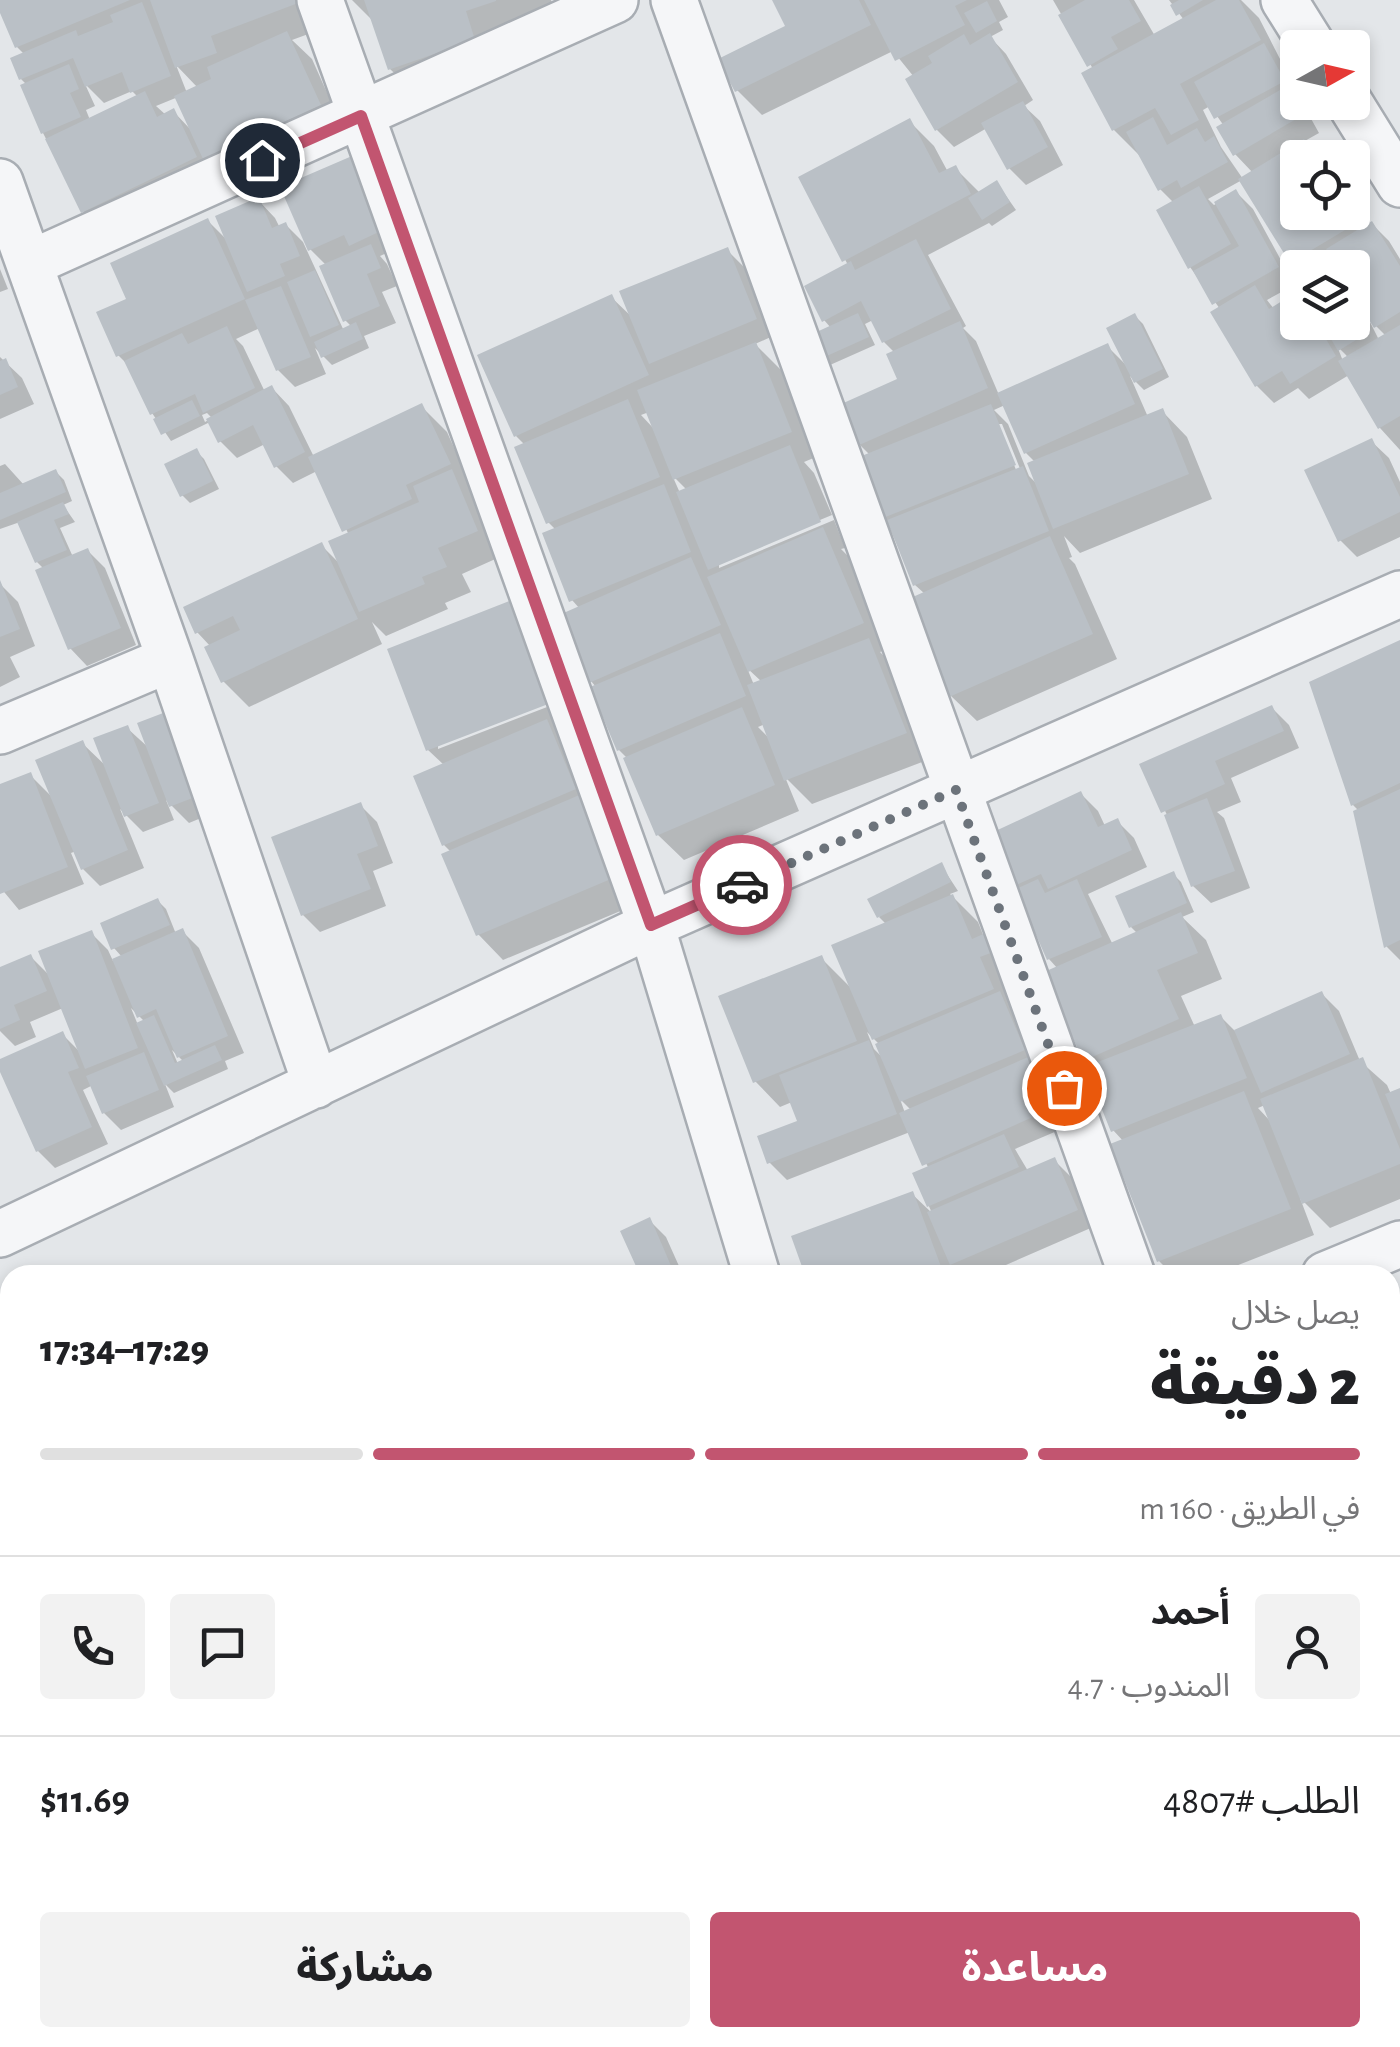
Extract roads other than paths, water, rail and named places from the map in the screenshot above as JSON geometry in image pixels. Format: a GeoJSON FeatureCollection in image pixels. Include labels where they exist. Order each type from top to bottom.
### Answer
{"type":"FeatureCollection","features":[{"type":"Feature","properties":{"kind":"street"},"geometry":{"type":"LineString","coordinates":[[320,0],[651,925],[754,1265]]}},
{"type":"Feature","properties":{"kind":"street"},"geometry":{"type":"LineString","coordinates":[[31,263],[614,0]]}},
{"type":"Feature","properties":{"kind":"street"},"geometry":{"type":"LineString","coordinates":[[674,0],[1128,1265]]}},
{"type":"Feature","properties":{"kind":"street"},"geometry":{"type":"LineString","coordinates":[[1284,0],[1303,30]]}},
{"type":"Feature","properties":{"kind":"street"},"geometry":{"type":"LineString","coordinates":[[1360,120],[1400,184]]}},
{"type":"Feature","properties":{"kind":"street"},"geometry":{"type":"LineString","coordinates":[[0,182],[170,658],[316,1085]]}},
{"type":"Feature","properties":{"kind":"street"},"geometry":{"type":"LineString","coordinates":[[0,1234],[651,925],[1400,594]]}},
{"type":"Feature","properties":{"kind":"street"},"geometry":{"type":"LineString","coordinates":[[0,730],[170,658]]}},
{"type":"Feature","properties":{"kind":"street"},"geometry":{"type":"LineString","coordinates":[[1349,1265],[1400,1244]]}}]}
